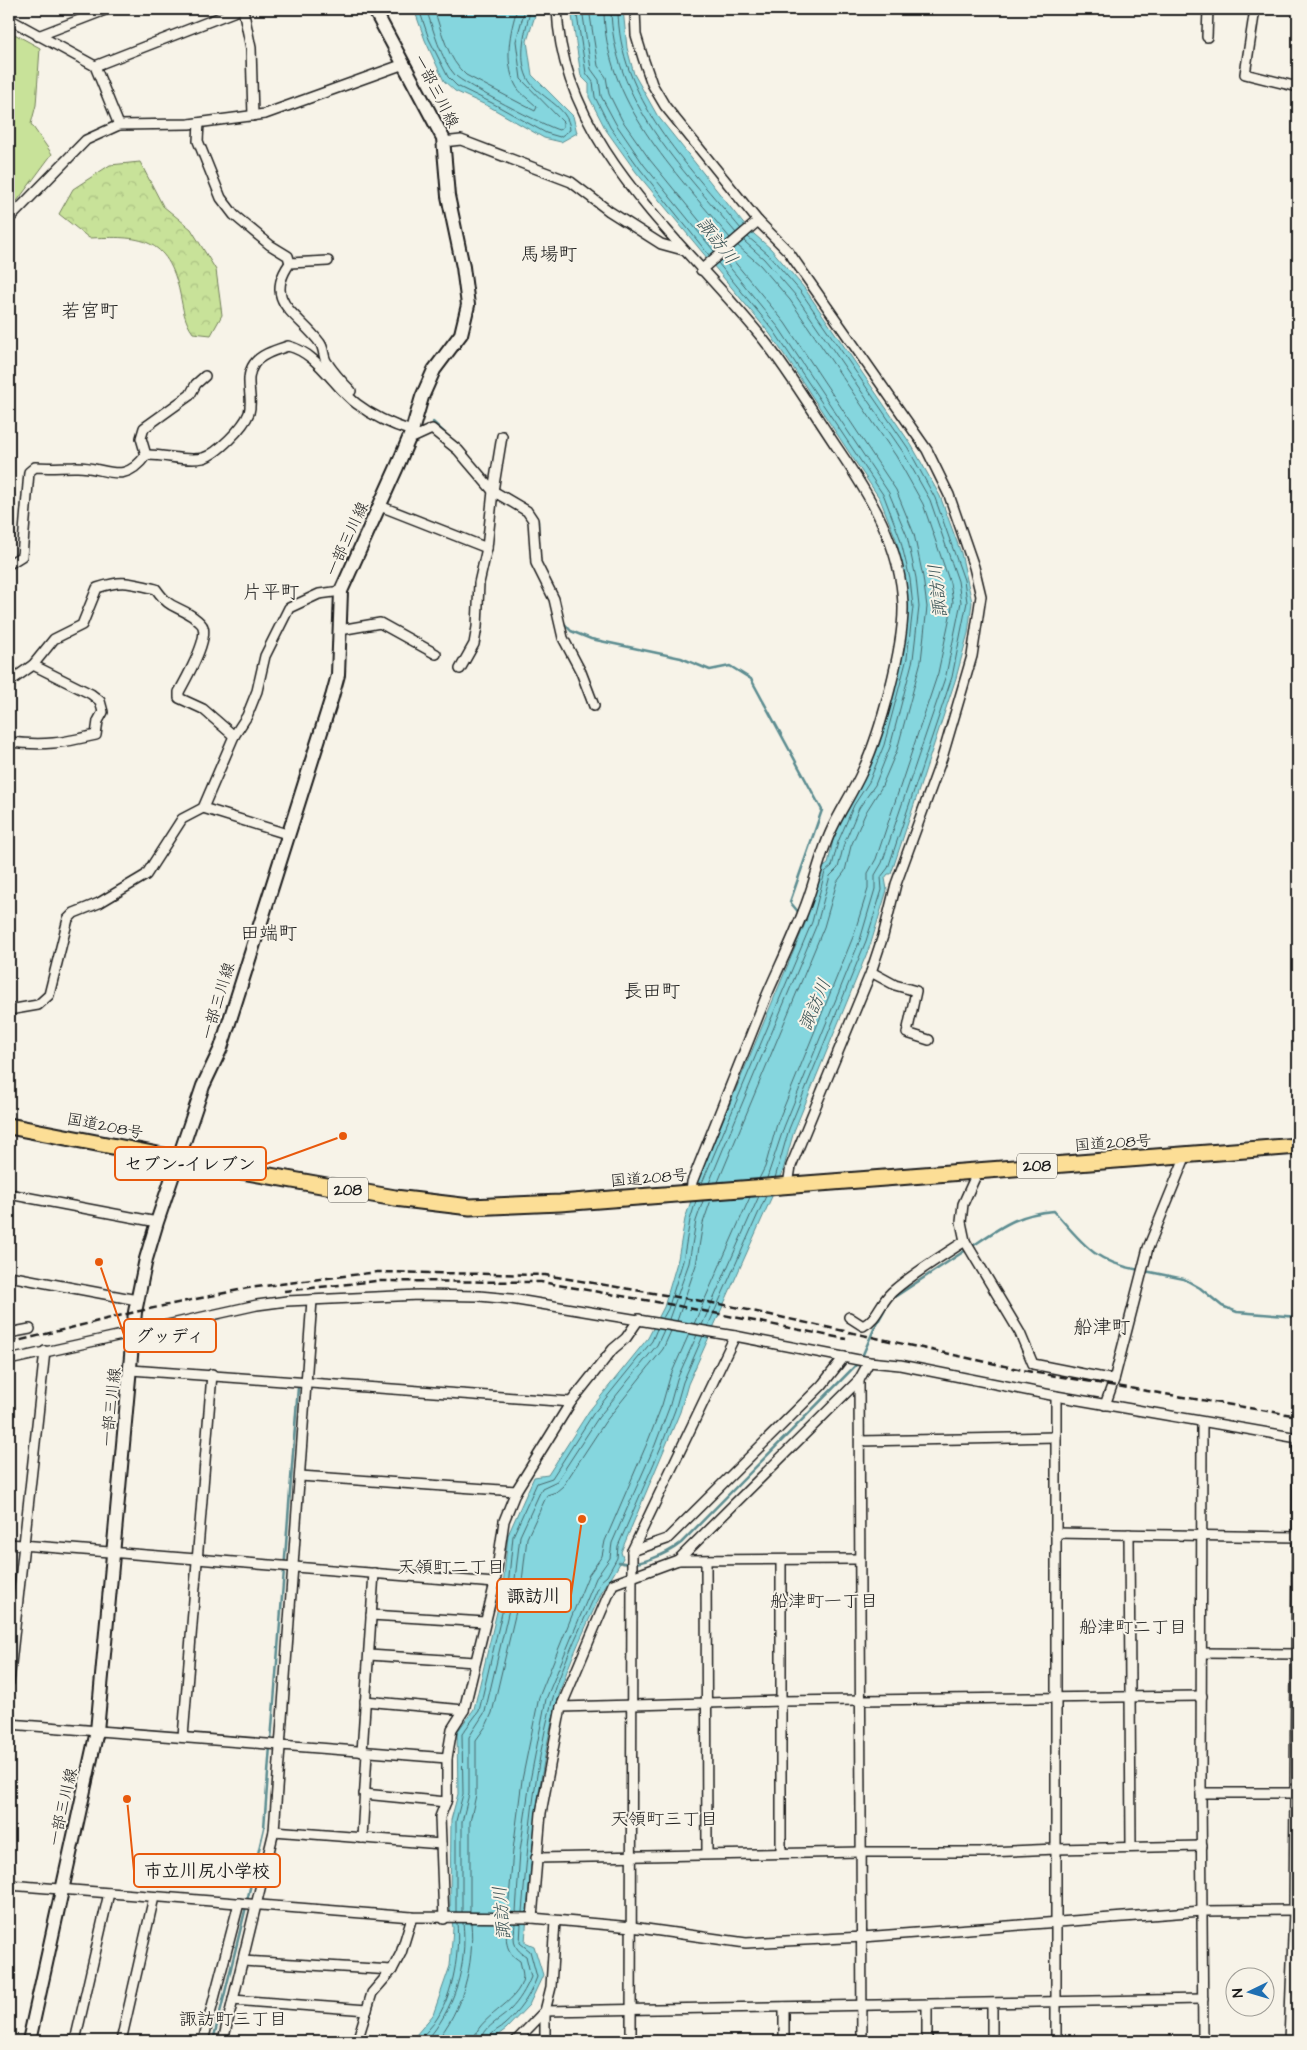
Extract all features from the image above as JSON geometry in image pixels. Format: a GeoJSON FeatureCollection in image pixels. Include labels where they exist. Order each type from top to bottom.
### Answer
{"type":"FeatureCollection","features":[{"type":"Feature","properties":{"kind":"highway","name":"国道208号"},"geometry":{"type":"LineString","coordinates":[[9,1126],[395,1198],[470,1206],[560,1203],[1298,1146]]}},
{"type":"Feature","properties":{"kind":"main road","name":"一部三川線"},"geometry":{"type":"LineString","coordinates":[[29,2041],[61,1889],[98,1731],[137,1300],[146,1259],[203,1086],[221,1048],[287,834],[332,697],[338,675],[341,591],[410,436],[422,397],[434,370],[461,334],[468,305],[463,266],[448,196],[443,142],[374,9]]}},
{"type":"Feature","properties":{"kind":"street"},"geometry":{"type":"LineString","coordinates":[[38,36],[108,9]]}},
{"type":"Feature","properties":{"kind":"street"},"geometry":{"type":"LineString","coordinates":[[95,66],[242,9],[251,48],[253,116]]}},
{"type":"Feature","properties":{"kind":"street"},"geometry":{"type":"LineString","coordinates":[[557,9],[560,44],[572,86],[596,134],[620,172],[683,250],[765,341],[868,493],[883,521],[892,548],[903,606],[893,674],[871,750],[862,773],[830,832],[804,910],[692,1182],[694,1192]]}},
{"type":"Feature","properties":{"kind":"street"},"geometry":{"type":"LineString","coordinates":[[635,9],[636,35],[643,58],[652,84],[665,106],[758,221],[788,251],[804,272],[927,450],[949,495],[974,567],[981,596],[972,656],[942,758],[896,884],[883,936],[871,972],[782,1185]]}},
{"type":"Feature","properties":{"kind":"street"},"geometry":{"type":"LineString","coordinates":[[1207,37],[1208,9]]}},
{"type":"Feature","properties":{"kind":"street"},"geometry":{"type":"LineString","coordinates":[[1255,9],[1245,74],[1298,87]]}},
{"type":"Feature","properties":{"kind":"street"},"geometry":{"type":"LineString","coordinates":[[9,19],[95,66],[119,125]]}},
{"type":"Feature","properties":{"kind":"street"},"geometry":{"type":"LineString","coordinates":[[9,219],[86,140],[119,125],[199,123],[265,114],[404,64]]}},
{"type":"Feature","properties":{"kind":"street"},"geometry":{"type":"LineString","coordinates":[[199,123],[198,141],[221,198],[234,215],[270,245],[288,256],[290,263],[278,285],[280,295],[287,309],[322,345],[325,358],[330,366],[361,401],[364,409]]}},
{"type":"Feature","properties":{"kind":"street"},"geometry":{"type":"LineString","coordinates":[[443,142],[462,140],[469,142],[513,162],[542,170],[571,182],[609,212],[661,244],[683,250]]}},
{"type":"Feature","properties":{"kind":"street"},"geometry":{"type":"LineString","coordinates":[[701,270],[758,221]]}},
{"type":"Feature","properties":{"kind":"street"},"geometry":{"type":"LineString","coordinates":[[290,263],[328,261]]}},
{"type":"Feature","properties":{"kind":"street"},"geometry":{"type":"LineString","coordinates":[[146,455],[160,454],[193,459],[205,457],[220,448],[234,434],[249,412],[248,380],[255,362],[268,353],[288,346],[309,355],[341,390],[364,409],[410,436],[432,429],[458,450],[492,492],[527,512],[533,520],[536,563],[548,583],[554,599],[563,638],[581,672],[594,706]]}},
{"type":"Feature","properties":{"kind":"street"},"geometry":{"type":"LineString","coordinates":[[146,455],[141,438],[144,428],[190,395],[196,384],[205,376]]}},
{"type":"Feature","properties":{"kind":"street"},"geometry":{"type":"LineString","coordinates":[[460,669],[474,644],[480,583],[487,548],[492,492],[502,436]]}},
{"type":"Feature","properties":{"kind":"street"},"geometry":{"type":"LineString","coordinates":[[9,564],[22,556],[29,472],[35,467],[63,469],[75,466],[112,474],[126,473],[139,465],[146,455]]}},
{"type":"Feature","properties":{"kind":"street"},"geometry":{"type":"LineString","coordinates":[[380,506],[487,548]]}},
{"type":"Feature","properties":{"kind":"street"},"geometry":{"type":"LineString","coordinates":[[9,682],[33,665],[54,639],[82,625],[97,588],[116,581],[156,589],[166,604],[192,616],[202,624],[204,630],[197,656],[179,692],[179,698],[203,709],[234,736]]}},
{"type":"Feature","properties":{"kind":"street"},"geometry":{"type":"LineString","coordinates":[[9,1010],[38,1005],[49,995],[68,919],[74,913],[99,903],[146,875],[182,819],[203,808],[234,736],[247,716],[257,691],[265,656],[289,608],[319,594],[341,591]]}},
{"type":"Feature","properties":{"kind":"street"},"geometry":{"type":"LineString","coordinates":[[340,630],[380,623],[436,654]]}},
{"type":"Feature","properties":{"kind":"street"},"geometry":{"type":"LineString","coordinates":[[9,742],[39,746],[96,735],[98,721],[103,712],[100,702],[91,694],[33,665]]}},
{"type":"Feature","properties":{"kind":"street"},"geometry":{"type":"LineString","coordinates":[[203,808],[287,834]]}},
{"type":"Feature","properties":{"kind":"street"},"geometry":{"type":"LineString","coordinates":[[871,972],[895,985],[916,991],[907,1033],[929,1040]]}},
{"type":"Feature","properties":{"kind":"street"},"geometry":{"type":"LineString","coordinates":[[1105,1405],[1114,1380],[1148,1248],[1186,1155]]}},
{"type":"Feature","properties":{"kind":"street"},"geometry":{"type":"LineString","coordinates":[[978,1171],[963,1204],[961,1222],[965,1241],[1020,1333],[1033,1364],[1114,1380]]}},
{"type":"Feature","properties":{"kind":"street"},"geometry":{"type":"LineString","coordinates":[[9,1194],[157,1222]]}},
{"type":"Feature","properties":{"kind":"street"},"geometry":{"type":"LineString","coordinates":[[850,1317],[863,1326],[874,1320],[880,1305],[893,1291],[965,1241]]}},
{"type":"Feature","properties":{"kind":"street"},"geometry":{"type":"LineString","coordinates":[[9,1276],[137,1300]]}},
{"type":"Feature","properties":{"kind":"street"},"geometry":{"type":"LineString","coordinates":[[9,1360],[257,1305],[312,1300],[419,1295],[480,1296],[546,1303],[639,1319],[870,1362],[957,1375],[1105,1405],[1298,1438],[1296,1910],[1289,2041]]}},
{"type":"Feature","properties":{"kind":"street"},"geometry":{"type":"LineString","coordinates":[[223,2041],[274,1831],[292,1567],[308,1381],[312,1300]]}},
{"type":"Feature","properties":{"kind":"street"},"geometry":{"type":"LineString","coordinates":[[447,1919],[440,1817],[446,1802],[447,1758],[452,1730],[464,1710],[495,1582],[504,1521],[516,1491],[571,1402],[613,1349],[626,1338],[639,1319]]}},
{"type":"Feature","properties":{"kind":"street"},"geometry":{"type":"LineString","coordinates":[[9,1333],[30,1329]]}},
{"type":"Feature","properties":{"kind":"street"},"geometry":{"type":"LineString","coordinates":[[631,2041],[632,1551],[735,1336]]}},
{"type":"Feature","properties":{"kind":"street"},"geometry":{"type":"LineString","coordinates":[[9,1682],[45,1351]]}},
{"type":"Feature","properties":{"kind":"street"},"geometry":{"type":"LineString","coordinates":[[632,1551],[667,1539],[822,1385],[844,1357]]}},
{"type":"Feature","properties":{"kind":"street"},"geometry":{"type":"LineString","coordinates":[[678,1560],[859,1380],[870,1362]]}},
{"type":"Feature","properties":{"kind":"street"},"geometry":{"type":"LineString","coordinates":[[131,1370],[212,1374],[571,1402]]}},
{"type":"Feature","properties":{"kind":"street"},"geometry":{"type":"LineString","coordinates":[[184,1737],[212,1374]]}},
{"type":"Feature","properties":{"kind":"street"},"geometry":{"type":"LineString","coordinates":[[859,1380],[862,2041]]}},
{"type":"Feature","properties":{"kind":"street"},"geometry":{"type":"LineString","coordinates":[[1056,1396],[1056,2041]]}},
{"type":"Feature","properties":{"kind":"street"},"geometry":{"type":"LineString","coordinates":[[1202,1422],[1201,1793],[1203,2041]]}},
{"type":"Feature","properties":{"kind":"street"},"geometry":{"type":"LineString","coordinates":[[860,1441],[1056,1437]]}},
{"type":"Feature","properties":{"kind":"street"},"geometry":{"type":"LineString","coordinates":[[300,1476],[516,1491]]}},
{"type":"Feature","properties":{"kind":"street"},"geometry":{"type":"LineString","coordinates":[[1056,1533],[1297,1537]]}},
{"type":"Feature","properties":{"kind":"street"},"geometry":{"type":"LineString","coordinates":[[1129,1534],[1131,1847]]}},
{"type":"Feature","properties":{"kind":"street"},"geometry":{"type":"LineString","coordinates":[[9,1544],[495,1582]]}},
{"type":"Feature","properties":{"kind":"street"},"geometry":{"type":"LineString","coordinates":[[530,1918],[542,1814],[561,1707],[613,1584],[678,1560],[860,1559]]}},
{"type":"Feature","properties":{"kind":"street"},"geometry":{"type":"LineString","coordinates":[[781,1560],[781,1854]]}},
{"type":"Feature","properties":{"kind":"street"},"geometry":{"type":"LineString","coordinates":[[706,1561],[706,1854]]}},
{"type":"Feature","properties":{"kind":"street"},"geometry":{"type":"LineString","coordinates":[[362,1838],[366,1701],[374,1573]]}},
{"type":"Feature","properties":{"kind":"street"},"geometry":{"type":"LineString","coordinates":[[371,1615],[485,1622]]}},
{"type":"Feature","properties":{"kind":"street"},"geometry":{"type":"LineString","coordinates":[[1202,1653],[1297,1654]]}},
{"type":"Feature","properties":{"kind":"street"},"geometry":{"type":"LineString","coordinates":[[369,1655],[475,1662]]}},
{"type":"Feature","properties":{"kind":"street"},"geometry":{"type":"LineString","coordinates":[[561,1707],[781,1701],[1202,1696]]}},
{"type":"Feature","properties":{"kind":"street"},"geometry":{"type":"LineString","coordinates":[[366,1701],[464,1710]]}},
{"type":"Feature","properties":{"kind":"street"},"geometry":{"type":"LineString","coordinates":[[9,1724],[184,1737],[280,1747],[447,1758]]}},
{"type":"Feature","properties":{"kind":"street"},"geometry":{"type":"LineString","coordinates":[[1201,1793],[1296,1793]]}},
{"type":"Feature","properties":{"kind":"street"},"geometry":{"type":"LineString","coordinates":[[364,1794],[446,1802]]}},
{"type":"Feature","properties":{"kind":"street"},"geometry":{"type":"LineString","coordinates":[[274,1831],[441,1844]]}},
{"type":"Feature","properties":{"kind":"street"},"geometry":{"type":"LineString","coordinates":[[536,1858],[706,1854],[987,1852],[1202,1846]]}},
{"type":"Feature","properties":{"kind":"street"},"geometry":{"type":"LineString","coordinates":[[9,1884],[412,1917],[447,1919],[530,1918],[632,1927],[746,1943],[863,1937],[1202,1911],[1296,1910]]}},
{"type":"Feature","properties":{"kind":"street"},"geometry":{"type":"LineString","coordinates":[[76,2041],[108,1893]]}},
{"type":"Feature","properties":{"kind":"street"},"geometry":{"type":"LineString","coordinates":[[121,2041],[154,1897]]}},
{"type":"Feature","properties":{"kind":"street"},"geometry":{"type":"LineString","coordinates":[[203,2041],[239,1903]]}},
{"type":"Feature","properties":{"kind":"street"},"geometry":{"type":"LineString","coordinates":[[354,2041],[359,2035],[372,1993],[392,1970],[401,1954],[412,1917]]}},
{"type":"Feature","properties":{"kind":"street"},"geometry":{"type":"LineString","coordinates":[[545,2041],[545,2011],[551,1987],[554,1921]]}},
{"type":"Feature","properties":{"kind":"street"},"geometry":{"type":"LineString","coordinates":[[243,1961],[392,1970]]}},
{"type":"Feature","properties":{"kind":"street"},"geometry":{"type":"LineString","coordinates":[[516,2041],[545,2011],[631,2011],[862,2005],[927,2006],[1203,1999]]}},
{"type":"Feature","properties":{"kind":"street"},"geometry":{"type":"LineString","coordinates":[[233,2000],[367,2010]]}},
{"type":"Feature","properties":{"kind":"street"},"geometry":{"type":"LineString","coordinates":[[992,2004],[992,2041]]}},
{"type":"Feature","properties":{"kind":"street"},"geometry":{"type":"LineString","coordinates":[[927,2006],[927,2041]]}},
{"type":"Feature","properties":{"kind":"street"},"geometry":{"type":"LineString","coordinates":[[784,2007],[784,2041]]}},
{"type":"Feature","properties":{"kind":"green space"},"geometry":{"type":"Polygon","coordinates":[[[9,31],[40,48],[36,105],[31,124],[52,154],[9,212],[9,31]]]}},
{"type":"Feature","properties":{"kind":"green space"},"geometry":{"type":"Polygon","coordinates":[[[140,162],[163,206],[191,229],[216,270],[222,315],[211,335],[193,333],[184,314],[175,275],[168,260],[159,250],[137,240],[107,237],[89,238],[59,214],[73,189],[110,165],[140,162]]]}},
{"type":"Feature","properties":{"kind":"water"},"geometry":{"type":"Polygon","coordinates":[[[414,9],[537,9],[527,41],[532,75],[573,116],[577,133],[561,142],[544,138],[490,107],[455,91],[444,81],[425,40],[414,9]]]}},
{"type":"Feature","properties":{"kind":"water"},"geometry":{"type":"Polygon","coordinates":[[[571,9],[623,9],[627,48],[634,74],[657,115],[746,227],[771,249],[805,289],[912,446],[940,496],[961,553],[972,602],[968,633],[956,678],[891,874],[888,874],[885,878],[887,890],[871,943],[794,1131],[782,1174],[688,1384],[680,1412],[621,1552],[623,1558],[610,1580],[606,1583],[579,1641],[557,1702],[539,1791],[525,1942],[534,1946],[543,1975],[529,2005],[506,2029],[490,2041],[411,2041],[433,2015],[450,1966],[453,1928],[450,1906],[451,1820],[458,1794],[457,1732],[474,1709],[503,1586],[508,1535],[534,1477],[548,1475],[589,1411],[648,1338],[664,1307],[678,1259],[685,1219],[698,1180],[807,919],[805,915],[808,914],[821,869],[828,864],[833,840],[849,802],[864,780],[879,744],[902,657],[908,607],[905,580],[896,539],[880,499],[770,334],[636,172],[606,130],[589,97],[589,84],[581,76],[571,9]]]}},
{"type":"Feature","properties":{"kind":"waterway"},"geometry":{"type":"LineString","coordinates":[[433,422],[450,438]]}},
{"type":"Feature","properties":{"kind":"waterway"},"geometry":{"type":"LineString","coordinates":[[536,517],[538,521],[538,536]]}},
{"type":"Feature","properties":{"kind":"waterway"},"geometry":{"type":"LineString","coordinates":[[563,622],[571,631],[591,639],[681,658],[710,670],[730,666],[751,679],[822,810],[790,902],[800,914]]}},
{"type":"Feature","properties":{"kind":"waterway"},"geometry":{"type":"LineString","coordinates":[[971,1247],[1019,1218],[1054,1211],[1090,1250],[1111,1262],[1139,1270]]}},
{"type":"Feature","properties":{"kind":"waterway"},"geometry":{"type":"LineString","coordinates":[[861,1359],[874,1329],[890,1300],[966,1250]]}},
{"type":"Feature","properties":{"kind":"waterway"},"geometry":{"type":"LineString","coordinates":[[1145,1271],[1184,1279],[1200,1288],[1222,1306],[1237,1312],[1298,1317]]}},
{"type":"Feature","properties":{"kind":"waterway"},"geometry":{"type":"LineString","coordinates":[[619,1562],[643,1562],[681,1543],[858,1363]]}},
{"type":"Feature","properties":{"kind":"waterway"},"geometry":{"type":"LineString","coordinates":[[271,1741],[298,1387]]}},
{"type":"Feature","properties":{"kind":"waterway"},"geometry":{"type":"LineString","coordinates":[[247,1901],[264,1828],[270,1746]]}},
{"type":"Feature","properties":{"kind":"waterway"},"geometry":{"type":"LineString","coordinates":[[213,2041],[246,1907]]}},
{"type":"Feature","properties":{"kind":"railway"},"geometry":{"type":"LineString","coordinates":[[9,1343],[135,1312],[248,1288],[377,1272],[545,1275],[725,1305],[1032,1372],[1298,1416]]}},
{"type":"Feature","properties":{"kind":"railway"},"geometry":{"type":"LineString","coordinates":[[284,1291],[376,1281],[541,1282],[668,1304],[846,1339]]}},
{"type":"Feature","properties":{"kind":"place","name":"セブン-イレブン"},"geometry":{"type":"Point","coordinates":[343,1136]}},
{"type":"Feature","properties":{"kind":"place","name":"グッディ"},"geometry":{"type":"Point","coordinates":[99,1262]}},
{"type":"Feature","properties":{"kind":"place","name":"諏訪川"},"geometry":{"type":"Point","coordinates":[582,1519]}},
{"type":"Feature","properties":{"kind":"place","name":"市立川尻小学校"},"geometry":{"type":"Point","coordinates":[127,1799]}},
{"type":"Feature","properties":{"kind":"district","name":"馬場町"},"geometry":{"type":"Point","coordinates":[549,254]}},
{"type":"Feature","properties":{"kind":"district","name":"若宮町"},"geometry":{"type":"Point","coordinates":[90,311]}},
{"type":"Feature","properties":{"kind":"district","name":"片平町"},"geometry":{"type":"Point","coordinates":[271,592]}},
{"type":"Feature","properties":{"kind":"district","name":"田端町"},"geometry":{"type":"Point","coordinates":[269,933]}},
{"type":"Feature","properties":{"kind":"district","name":"長田町"},"geometry":{"type":"Point","coordinates":[652,991]}},
{"type":"Feature","properties":{"kind":"district","name":"船津町"},"geometry":{"type":"Point","coordinates":[1102,1327]}},
{"type":"Feature","properties":{"kind":"district","name":"天領町二丁目"},"geometry":{"type":"Point","coordinates":[451,1567]}},
{"type":"Feature","properties":{"kind":"district","name":"船津町一丁目"},"geometry":{"type":"Point","coordinates":[824,1601]}},
{"type":"Feature","properties":{"kind":"district","name":"船津町二丁目"},"geometry":{"type":"Point","coordinates":[1133,1627]}},
{"type":"Feature","properties":{"kind":"district","name":"天領町三丁目"},"geometry":{"type":"Point","coordinates":[664,1819]}},
{"type":"Feature","properties":{"kind":"district","name":"諏訪町三丁目"},"geometry":{"type":"Point","coordinates":[233,2019]}}]}
